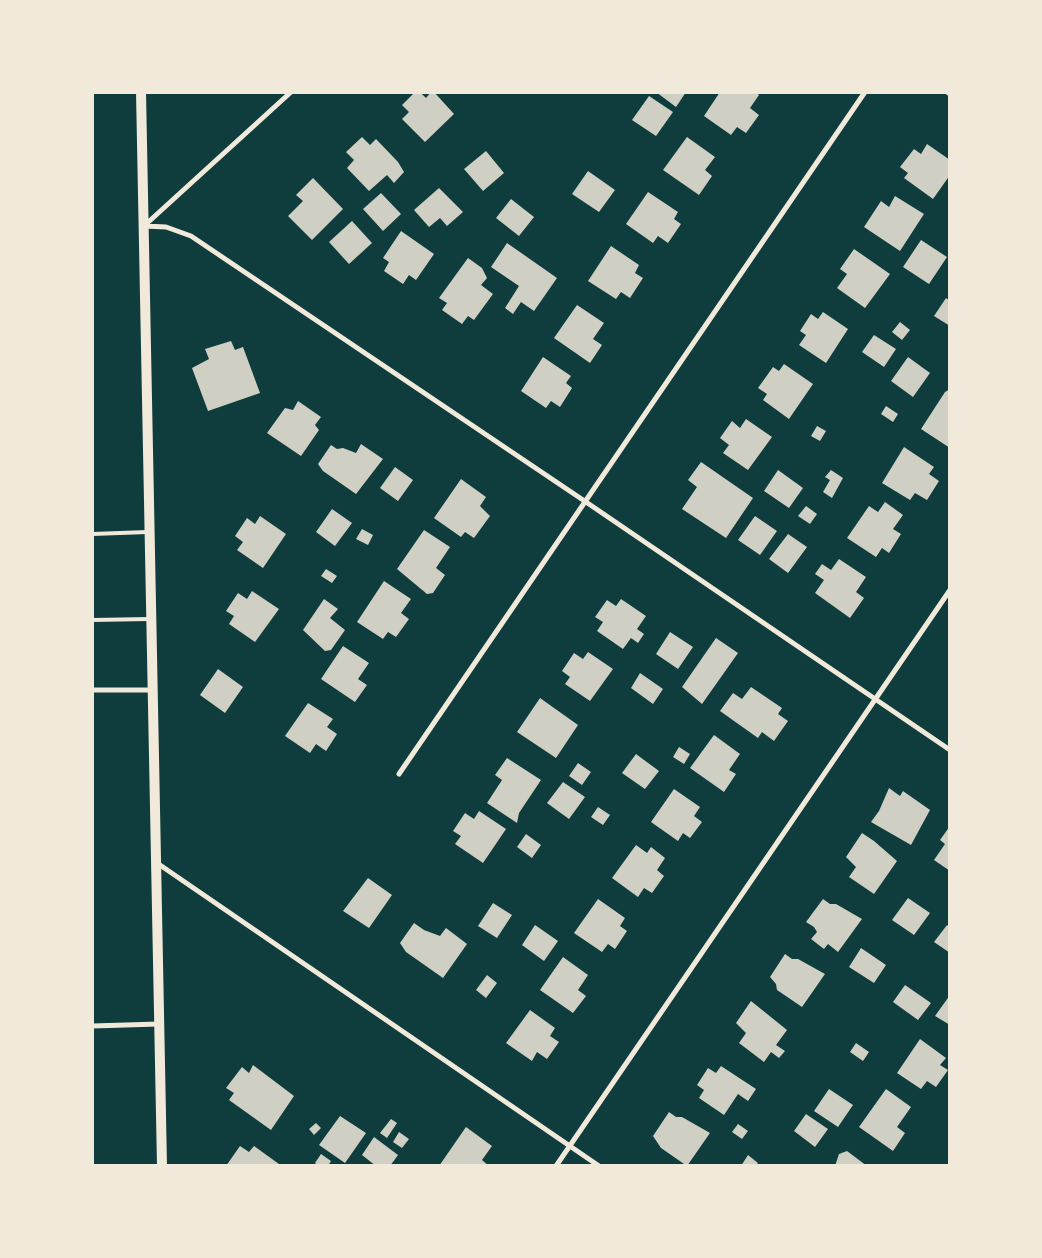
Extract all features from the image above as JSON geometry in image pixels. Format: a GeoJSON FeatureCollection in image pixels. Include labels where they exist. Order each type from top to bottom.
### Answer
{"type":"FeatureCollection","features":[{"type":"Feature","properties":{"kind":"main road"},"geometry":{"type":"LineString","coordinates":[[141,92],[162,1166]]}},
{"type":"Feature","properties":{"kind":"street"},"geometry":{"type":"LineString","coordinates":[[144,226],[291,92]]}},
{"type":"Feature","properties":{"kind":"street"},"geometry":{"type":"LineString","coordinates":[[399,774],[865,92]]}},
{"type":"Feature","properties":{"kind":"street"},"geometry":{"type":"LineString","coordinates":[[144,226],[166,227],[191,236],[950,750]]}},
{"type":"Feature","properties":{"kind":"street"},"geometry":{"type":"LineString","coordinates":[[556,1166],[950,590]]}},
{"type":"Feature","properties":{"kind":"street"},"geometry":{"type":"LineString","coordinates":[[92,690],[153,690]]}},
{"type":"Feature","properties":{"kind":"street"},"geometry":{"type":"LineString","coordinates":[[156,863],[599,1166]]}},
{"type":"Feature","properties":{"kind":"street"},"geometry":{"type":"LineString","coordinates":[[92,1026],[159,1024]]}},
{"type":"Feature","properties":{"kind":"lane"},"geometry":{"type":"LineString","coordinates":[[92,534],[150,532]]}},
{"type":"Feature","properties":{"kind":"lane"},"geometry":{"type":"LineString","coordinates":[[92,620],[152,619]]}},
{"type":"Feature","properties":{"kind":"building"},"geometry":{"type":"Polygon","coordinates":[[[415,92],[420,92],[426,98],[431,92],[434,92],[454,114],[425,142],[402,119],[409,112],[402,105],[415,92]]]}},
{"type":"Feature","properties":{"kind":"building"},"geometry":{"type":"Polygon","coordinates":[[[656,92],[686,92],[676,107],[656,92]]]}},
{"type":"Feature","properties":{"kind":"building"},"geometry":{"type":"Polygon","coordinates":[[[720,92],[756,92],[759,95],[750,108],[759,115],[746,133],[737,127],[731,135],[704,116],[720,92]]]}},
{"type":"Feature","properties":{"kind":"building"},"geometry":{"type":"Polygon","coordinates":[[[649,96],[673,112],[656,136],[632,120],[649,96]]]}},
{"type":"Feature","properties":{"kind":"building"},"geometry":{"type":"Polygon","coordinates":[[[362,137],[370,145],[376,139],[398,162],[404,172],[394,183],[387,175],[369,191],[347,168],[354,160],[346,152],[362,137]]]}},
{"type":"Feature","properties":{"kind":"building"},"geometry":{"type":"Polygon","coordinates":[[[687,137],[715,157],[705,170],[712,176],[699,195],[663,170],[687,137]]]}},
{"type":"Feature","properties":{"kind":"building"},"geometry":{"type":"Polygon","coordinates":[[[927,144],[950,160],[950,175],[933,199],[904,178],[908,173],[900,167],[914,149],[921,154],[927,144]]]}},
{"type":"Feature","properties":{"kind":"building"},"geometry":{"type":"Polygon","coordinates":[[[486,151],[504,173],[483,191],[464,169],[486,151]]]}},
{"type":"Feature","properties":{"kind":"building"},"geometry":{"type":"Polygon","coordinates":[[[588,171],[615,190],[599,212],[572,194],[588,171]]]}},
{"type":"Feature","properties":{"kind":"building"},"geometry":{"type":"Polygon","coordinates":[[[313,178],[343,209],[312,240],[288,216],[303,201],[296,195],[313,178]]]}},
{"type":"Feature","properties":{"kind":"building"},"geometry":{"type":"Polygon","coordinates":[[[439,188],[463,212],[447,226],[440,218],[429,227],[414,210],[439,188]]]}},
{"type":"Feature","properties":{"kind":"building"},"geometry":{"type":"Polygon","coordinates":[[[648,192],[678,212],[674,219],[681,224],[668,243],[658,236],[653,243],[626,224],[648,192]]]}},
{"type":"Feature","properties":{"kind":"building"},"geometry":{"type":"Polygon","coordinates":[[[381,193],[401,214],[383,231],[363,209],[381,193]]]}},
{"type":"Feature","properties":{"kind":"building"},"geometry":{"type":"Polygon","coordinates":[[[895,196],[924,214],[900,251],[864,227],[881,201],[889,207],[895,196]]]}},
{"type":"Feature","properties":{"kind":"building"},"geometry":{"type":"Polygon","coordinates":[[[511,199],[534,217],[519,236],[496,218],[511,199]]]}},
{"type":"Feature","properties":{"kind":"building"},"geometry":{"type":"Polygon","coordinates":[[[352,221],[372,243],[349,264],[329,242],[352,221]]]}},
{"type":"Feature","properties":{"kind":"building"},"geometry":{"type":"Polygon","coordinates":[[[401,231],[434,254],[416,280],[409,275],[403,284],[384,271],[389,262],[383,258],[401,231]]]}},
{"type":"Feature","properties":{"kind":"building"},"geometry":{"type":"Polygon","coordinates":[[[921,240],[947,257],[929,284],[903,267],[921,240]]]}},
{"type":"Feature","properties":{"kind":"building"},"geometry":{"type":"Polygon","coordinates":[[[507,243],[557,278],[534,311],[521,302],[513,314],[505,308],[519,286],[491,267],[507,243]]]}},
{"type":"Feature","properties":{"kind":"building"},"geometry":{"type":"Polygon","coordinates":[[[611,246],[639,265],[635,273],[643,278],[630,298],[621,292],[616,299],[588,281],[611,246]]]}},
{"type":"Feature","properties":{"kind":"building"},"geometry":{"type":"Polygon","coordinates":[[[854,249],[890,274],[865,308],[837,288],[847,274],[840,269],[854,249]]]}},
{"type":"Feature","properties":{"kind":"building"},"geometry":{"type":"Polygon","coordinates":[[[468,258],[482,268],[487,278],[481,285],[493,294],[474,320],[468,316],[462,324],[442,310],[447,303],[439,298],[468,258]]]}},
{"type":"Feature","properties":{"kind":"building"},"geometry":{"type":"Polygon","coordinates":[[[946,298],[950,301],[950,326],[934,316],[946,298]]]}},
{"type":"Feature","properties":{"kind":"building"},"geometry":{"type":"Polygon","coordinates":[[[577,305],[604,323],[593,339],[602,345],[590,363],[554,338],[577,305]]]}},
{"type":"Feature","properties":{"kind":"building"},"geometry":{"type":"Polygon","coordinates":[[[823,312],[848,329],[826,363],[799,345],[806,335],[800,331],[811,314],[818,319],[823,312]]]}},
{"type":"Feature","properties":{"kind":"building"},"geometry":{"type":"Polygon","coordinates":[[[900,322],[910,330],[902,340],[892,332],[900,322]]]}},
{"type":"Feature","properties":{"kind":"building"},"geometry":{"type":"Polygon","coordinates":[[[874,335],[896,349],[884,367],[862,352],[874,335]]]}},
{"type":"Feature","properties":{"kind":"building"},"geometry":{"type":"Polygon","coordinates":[[[231,341],[235,350],[243,347],[260,393],[208,411],[192,368],[209,359],[205,349],[231,341]]]}},
{"type":"Feature","properties":{"kind":"building"},"geometry":{"type":"Polygon","coordinates":[[[543,357],[571,376],[566,383],[572,388],[560,407],[551,401],[546,408],[521,391],[543,357]]]}},
{"type":"Feature","properties":{"kind":"building"},"geometry":{"type":"Polygon","coordinates":[[[908,357],[930,373],[913,397],[891,381],[908,357]]]}},
{"type":"Feature","properties":{"kind":"building"},"geometry":{"type":"Polygon","coordinates":[[[784,364],[813,384],[789,419],[763,400],[767,394],[758,388],[773,367],[779,371],[784,364]]]}},
{"type":"Feature","properties":{"kind":"building"},"geometry":{"type":"Polygon","coordinates":[[[950,389],[950,448],[921,429],[945,392],[950,389]]]}},
{"type":"Feature","properties":{"kind":"building"},"geometry":{"type":"Polygon","coordinates":[[[298,401],[321,417],[315,425],[319,430],[301,456],[267,433],[285,408],[293,410],[298,401]]]}},
{"type":"Feature","properties":{"kind":"building"},"geometry":{"type":"Polygon","coordinates":[[[886,406],[898,414],[893,422],[881,414],[886,406]]]}},
{"type":"Feature","properties":{"kind":"building"},"geometry":{"type":"Polygon","coordinates":[[[746,419],[772,437],[748,470],[723,453],[729,445],[720,438],[732,421],[740,428],[746,419]]]}},
{"type":"Feature","properties":{"kind":"building"},"geometry":{"type":"Polygon","coordinates":[[[817,426],[826,431],[820,441],[811,436],[817,426]]]}},
{"type":"Feature","properties":{"kind":"building"},"geometry":{"type":"Polygon","coordinates":[[[361,444],[383,459],[356,494],[323,471],[318,464],[331,445],[337,449],[343,448],[356,453],[361,444]]]}},
{"type":"Feature","properties":{"kind":"building"},"geometry":{"type":"Polygon","coordinates":[[[904,447],[934,467],[929,474],[939,481],[927,500],[915,493],[910,500],[882,483],[904,447]]]}},
{"type":"Feature","properties":{"kind":"building"},"geometry":{"type":"Polygon","coordinates":[[[701,462],[753,498],[726,538],[682,509],[697,487],[688,480],[701,462]]]}},
{"type":"Feature","properties":{"kind":"building"},"geometry":{"type":"Polygon","coordinates":[[[395,467],[413,480],[398,501],[380,488],[395,467]]]}},
{"type":"Feature","properties":{"kind":"building"},"geometry":{"type":"Polygon","coordinates":[[[778,470],[803,488],[789,508],[764,491],[778,470]]]}},
{"type":"Feature","properties":{"kind":"building"},"geometry":{"type":"Polygon","coordinates":[[[831,470],[843,478],[832,498],[823,492],[830,480],[825,477],[831,470]]]}},
{"type":"Feature","properties":{"kind":"building"},"geometry":{"type":"Polygon","coordinates":[[[461,479],[486,497],[480,506],[490,516],[474,538],[465,532],[461,537],[434,518],[461,479]]]}},
{"type":"Feature","properties":{"kind":"building"},"geometry":{"type":"Polygon","coordinates":[[[885,502],[903,515],[893,529],[901,534],[889,553],[882,548],[876,557],[847,538],[869,506],[878,512],[885,502]]]}},
{"type":"Feature","properties":{"kind":"building"},"geometry":{"type":"Polygon","coordinates":[[[806,506],[817,514],[810,524],[798,516],[806,506]]]}},
{"type":"Feature","properties":{"kind":"building"},"geometry":{"type":"Polygon","coordinates":[[[332,509],[352,523],[335,546],[316,532],[332,509]]]}},
{"type":"Feature","properties":{"kind":"building"},"geometry":{"type":"Polygon","coordinates":[[[260,516],[286,534],[263,568],[237,550],[243,542],[235,536],[247,518],[255,524],[260,516]]]}},
{"type":"Feature","properties":{"kind":"building"},"geometry":{"type":"Polygon","coordinates":[[[755,516],[777,531],[760,555],[738,540],[755,516]]]}},
{"type":"Feature","properties":{"kind":"building"},"geometry":{"type":"Polygon","coordinates":[[[362,529],[373,535],[368,545],[356,539],[362,529]]]}},
{"type":"Feature","properties":{"kind":"building"},"geometry":{"type":"Polygon","coordinates":[[[424,530],[450,547],[436,568],[445,575],[433,593],[427,594],[397,569],[424,530]]]}},
{"type":"Feature","properties":{"kind":"building"},"geometry":{"type":"Polygon","coordinates":[[[788,534],[807,547],[788,573],[769,559],[788,534]]]}},
{"type":"Feature","properties":{"kind":"building"},"geometry":{"type":"Polygon","coordinates":[[[839,559],[866,577],[856,592],[864,598],[850,618],[815,593],[824,580],[815,574],[822,564],[831,570],[839,559]]]}},
{"type":"Feature","properties":{"kind":"building"},"geometry":{"type":"Polygon","coordinates":[[[326,569],[337,576],[332,583],[321,576],[326,569]]]}},
{"type":"Feature","properties":{"kind":"building"},"geometry":{"type":"Polygon","coordinates":[[[384,581],[411,599],[401,613],[409,619],[396,637],[388,632],[383,639],[357,622],[384,581]]]}},
{"type":"Feature","properties":{"kind":"building"},"geometry":{"type":"Polygon","coordinates":[[[252,591],[279,609],[255,642],[229,624],[234,616],[226,611],[238,593],[247,599],[252,591]]]}},
{"type":"Feature","properties":{"kind":"building"},"geometry":{"type":"Polygon","coordinates":[[[324,599],[338,609],[330,618],[345,630],[331,650],[325,651],[303,630],[324,599]]]}},
{"type":"Feature","properties":{"kind":"building"},"geometry":{"type":"Polygon","coordinates":[[[621,599],[646,616],[637,629],[644,634],[638,643],[631,638],[623,649],[597,631],[603,622],[595,617],[607,600],[616,606],[621,599]]]}},
{"type":"Feature","properties":{"kind":"building"},"geometry":{"type":"Polygon","coordinates":[[[670,632],[693,647],[678,669],[656,654],[670,632]]]}},
{"type":"Feature","properties":{"kind":"building"},"geometry":{"type":"Polygon","coordinates":[[[716,638],[738,653],[702,704],[682,687],[716,638]]]}},
{"type":"Feature","properties":{"kind":"building"},"geometry":{"type":"Polygon","coordinates":[[[343,646],[369,663],[358,679],[367,685],[355,702],[321,679],[343,646]]]}},
{"type":"Feature","properties":{"kind":"building"},"geometry":{"type":"Polygon","coordinates":[[[588,652],[613,669],[590,701],[565,684],[570,677],[562,671],[574,653],[583,659],[588,652]]]}},
{"type":"Feature","properties":{"kind":"building"},"geometry":{"type":"Polygon","coordinates":[[[218,669],[243,687],[225,713],[200,695],[218,669]]]}},
{"type":"Feature","properties":{"kind":"building"},"geometry":{"type":"Polygon","coordinates":[[[640,673],[663,689],[653,704],[631,688],[640,673]]]}},
{"type":"Feature","properties":{"kind":"building"},"geometry":{"type":"Polygon","coordinates":[[[751,687],[782,708],[778,714],[788,721],[774,741],[762,732],[758,738],[720,711],[733,693],[742,699],[751,687]]]}},
{"type":"Feature","properties":{"kind":"building"},"geometry":{"type":"Polygon","coordinates":[[[540,698],[578,725],[556,758],[517,732],[540,698]]]}},
{"type":"Feature","properties":{"kind":"building"},"geometry":{"type":"Polygon","coordinates":[[[308,703],[333,719],[327,727],[337,734],[326,751],[316,744],[310,753],[285,736],[308,703]]]}},
{"type":"Feature","properties":{"kind":"building"},"geometry":{"type":"Polygon","coordinates":[[[714,735],[740,754],[729,770],[736,774],[724,792],[690,768],[714,735]]]}},
{"type":"Feature","properties":{"kind":"building"},"geometry":{"type":"Polygon","coordinates":[[[679,747],[690,754],[684,764],[673,757],[679,747]]]}},
{"type":"Feature","properties":{"kind":"building"},"geometry":{"type":"Polygon","coordinates":[[[636,754],[659,771],[645,789],[622,773],[636,754]]]}},
{"type":"Feature","properties":{"kind":"building"},"geometry":{"type":"Polygon","coordinates":[[[507,758],[541,780],[519,813],[517,823],[487,803],[502,780],[495,775],[507,758]]]}},
{"type":"Feature","properties":{"kind":"building"},"geometry":{"type":"Polygon","coordinates":[[[578,763],[591,772],[582,785],[569,776],[578,763]]]}},
{"type":"Feature","properties":{"kind":"building"},"geometry":{"type":"Polygon","coordinates":[[[563,782],[585,797],[569,819],[547,803],[563,782]]]}},
{"type":"Feature","properties":{"kind":"building"},"geometry":{"type":"Polygon","coordinates":[[[889,788],[900,796],[903,791],[930,810],[911,845],[871,822],[879,811],[889,788]]]}},
{"type":"Feature","properties":{"kind":"building"},"geometry":{"type":"Polygon","coordinates":[[[674,789],[700,807],[694,816],[702,822],[690,838],[683,833],[678,841],[651,822],[674,789]]]}},
{"type":"Feature","properties":{"kind":"building"},"geometry":{"type":"Polygon","coordinates":[[[598,807],[610,815],[603,825],[591,817],[598,807]]]}},
{"type":"Feature","properties":{"kind":"building"},"geometry":{"type":"Polygon","coordinates":[[[479,811],[506,829],[483,863],[455,844],[461,836],[453,831],[465,813],[474,819],[479,811]]]}},
{"type":"Feature","properties":{"kind":"building"},"geometry":{"type":"Polygon","coordinates":[[[950,826],[950,871],[934,860],[945,844],[940,840],[950,826]]]}},
{"type":"Feature","properties":{"kind":"building"},"geometry":{"type":"Polygon","coordinates":[[[862,833],[897,861],[874,894],[849,877],[856,867],[846,857],[862,833]]]}},
{"type":"Feature","properties":{"kind":"building"},"geometry":{"type":"Polygon","coordinates":[[[526,834],[541,845],[532,858],[517,847],[526,834]]]}},
{"type":"Feature","properties":{"kind":"building"},"geometry":{"type":"Polygon","coordinates":[[[636,845],[647,853],[651,847],[665,858],[657,870],[664,876],[652,893],[644,888],[638,897],[612,878],[636,845]]]}},
{"type":"Feature","properties":{"kind":"building"},"geometry":{"type":"Polygon","coordinates":[[[368,878],[392,895],[369,928],[343,911],[368,878]]]}},
{"type":"Feature","properties":{"kind":"building"},"geometry":{"type":"Polygon","coordinates":[[[908,898],[930,913],[914,935],[892,920],[908,898]]]}},
{"type":"Feature","properties":{"kind":"building"},"geometry":{"type":"Polygon","coordinates":[[[598,899],[625,918],[620,926],[627,931],[615,949],[608,944],[602,952],[574,933],[598,899]]]}},
{"type":"Feature","properties":{"kind":"building"},"geometry":{"type":"Polygon","coordinates":[[[823,899],[862,919],[838,952],[828,944],[824,949],[811,939],[817,932],[814,927],[806,922],[823,899]]]}},
{"type":"Feature","properties":{"kind":"building"},"geometry":{"type":"Polygon","coordinates":[[[493,903],[512,915],[497,938],[478,926],[493,903]]]}},
{"type":"Feature","properties":{"kind":"building"},"geometry":{"type":"Polygon","coordinates":[[[414,923],[424,930],[440,936],[446,928],[467,944],[443,978],[406,952],[400,943],[414,923]]]}},
{"type":"Feature","properties":{"kind":"building"},"geometry":{"type":"Polygon","coordinates":[[[535,925],[558,941],[544,961],[522,945],[535,925]]]}},
{"type":"Feature","properties":{"kind":"building"},"geometry":{"type":"Polygon","coordinates":[[[947,925],[950,928],[950,953],[934,942],[947,925]]]}},
{"type":"Feature","properties":{"kind":"building"},"geometry":{"type":"Polygon","coordinates":[[[861,948],[886,965],[874,983],[849,967],[861,948]]]}},
{"type":"Feature","properties":{"kind":"building"},"geometry":{"type":"Polygon","coordinates":[[[785,954],[825,974],[802,1007],[777,990],[776,984],[770,977],[785,954]]]}},
{"type":"Feature","properties":{"kind":"building"},"geometry":{"type":"Polygon","coordinates":[[[563,957],[588,975],[578,990],[586,996],[573,1013],[540,990],[563,957]]]}},
{"type":"Feature","properties":{"kind":"building"},"geometry":{"type":"Polygon","coordinates":[[[487,975],[497,983],[486,998],[476,990],[487,975]]]}},
{"type":"Feature","properties":{"kind":"building"},"geometry":{"type":"Polygon","coordinates":[[[905,985],[931,1003],[918,1020],[893,1002],[905,985]]]}},
{"type":"Feature","properties":{"kind":"building"},"geometry":{"type":"Polygon","coordinates":[[[950,995],[950,1025],[935,1016],[950,995]]]}},
{"type":"Feature","properties":{"kind":"building"},"geometry":{"type":"Polygon","coordinates":[[[751,1001],[787,1030],[776,1045],[785,1051],[779,1058],[771,1052],[764,1062],[739,1043],[746,1033],[736,1023],[751,1001]]]}},
{"type":"Feature","properties":{"kind":"building"},"geometry":{"type":"Polygon","coordinates":[[[530,1010],[555,1028],[550,1036],[559,1042],[547,1059],[537,1052],[532,1061],[506,1043],[530,1010]]]}},
{"type":"Feature","properties":{"kind":"building"},"geometry":{"type":"Polygon","coordinates":[[[920,1039],[946,1058],[940,1065],[948,1070],[936,1087],[927,1081],[921,1089],[897,1073],[920,1039]]]}},
{"type":"Feature","properties":{"kind":"building"},"geometry":{"type":"Polygon","coordinates":[[[856,1043],[869,1052],[863,1061],[850,1052],[856,1043]]]}},
{"type":"Feature","properties":{"kind":"building"},"geometry":{"type":"Polygon","coordinates":[[[253,1065],[294,1096],[271,1130],[229,1100],[234,1093],[226,1088],[242,1067],[249,1073],[253,1065]]]}},
{"type":"Feature","properties":{"kind":"building"},"geometry":{"type":"Polygon","coordinates":[[[721,1066],[756,1089],[748,1101],[738,1094],[724,1115],[699,1098],[704,1090],[697,1085],[708,1068],[716,1073],[721,1066]]]}},
{"type":"Feature","properties":{"kind":"building"},"geometry":{"type":"Polygon","coordinates":[[[829,1089],[853,1105],[838,1127],[814,1111],[829,1089]]]}},
{"type":"Feature","properties":{"kind":"building"},"geometry":{"type":"Polygon","coordinates":[[[886,1089],[911,1107],[897,1127],[905,1133],[893,1151],[859,1127],[886,1089]]]}},
{"type":"Feature","properties":{"kind":"building"},"geometry":{"type":"Polygon","coordinates":[[[669,1112],[710,1133],[687,1166],[661,1148],[653,1136],[669,1112]]]}},
{"type":"Feature","properties":{"kind":"building"},"geometry":{"type":"Polygon","coordinates":[[[806,1114],[828,1129],[815,1147],[794,1131],[806,1114]]]}},
{"type":"Feature","properties":{"kind":"building"},"geometry":{"type":"Polygon","coordinates":[[[340,1116],[366,1133],[345,1163],[319,1145],[340,1116]]]}},
{"type":"Feature","properties":{"kind":"building"},"geometry":{"type":"Polygon","coordinates":[[[391,1119],[397,1123],[387,1138],[380,1133],[391,1119]]]}},
{"type":"Feature","properties":{"kind":"building"},"geometry":{"type":"Polygon","coordinates":[[[316,1123],[321,1128],[314,1135],[309,1129],[316,1123]]]}},
{"type":"Feature","properties":{"kind":"building"},"geometry":{"type":"Polygon","coordinates":[[[738,1124],[748,1131],[742,1139],[732,1132],[738,1124]]]}},
{"type":"Feature","properties":{"kind":"building"},"geometry":{"type":"Polygon","coordinates":[[[466,1127],[492,1146],[482,1160],[489,1166],[439,1166],[466,1127]]]}},
{"type":"Feature","properties":{"kind":"building"},"geometry":{"type":"Polygon","coordinates":[[[399,1132],[409,1139],[402,1148],[393,1142],[399,1132]]]}},
{"type":"Feature","properties":{"kind":"building"},"geometry":{"type":"Polygon","coordinates":[[[374,1137],[398,1155],[390,1166],[376,1166],[362,1155],[374,1137]]]}},
{"type":"Feature","properties":{"kind":"building"},"geometry":{"type":"Polygon","coordinates":[[[240,1146],[249,1152],[254,1146],[279,1164],[278,1166],[226,1166],[240,1146]]]}},
{"type":"Feature","properties":{"kind":"building"},"geometry":{"type":"Polygon","coordinates":[[[847,1151],[867,1166],[835,1166],[839,1154],[847,1151]]]}},
{"type":"Feature","properties":{"kind":"building"},"geometry":{"type":"Polygon","coordinates":[[[321,1154],[331,1161],[328,1166],[318,1166],[315,1163],[321,1154]]]}},
{"type":"Feature","properties":{"kind":"building"},"geometry":{"type":"Polygon","coordinates":[[[748,1155],[758,1163],[755,1166],[741,1166],[748,1155]]]}}]}
